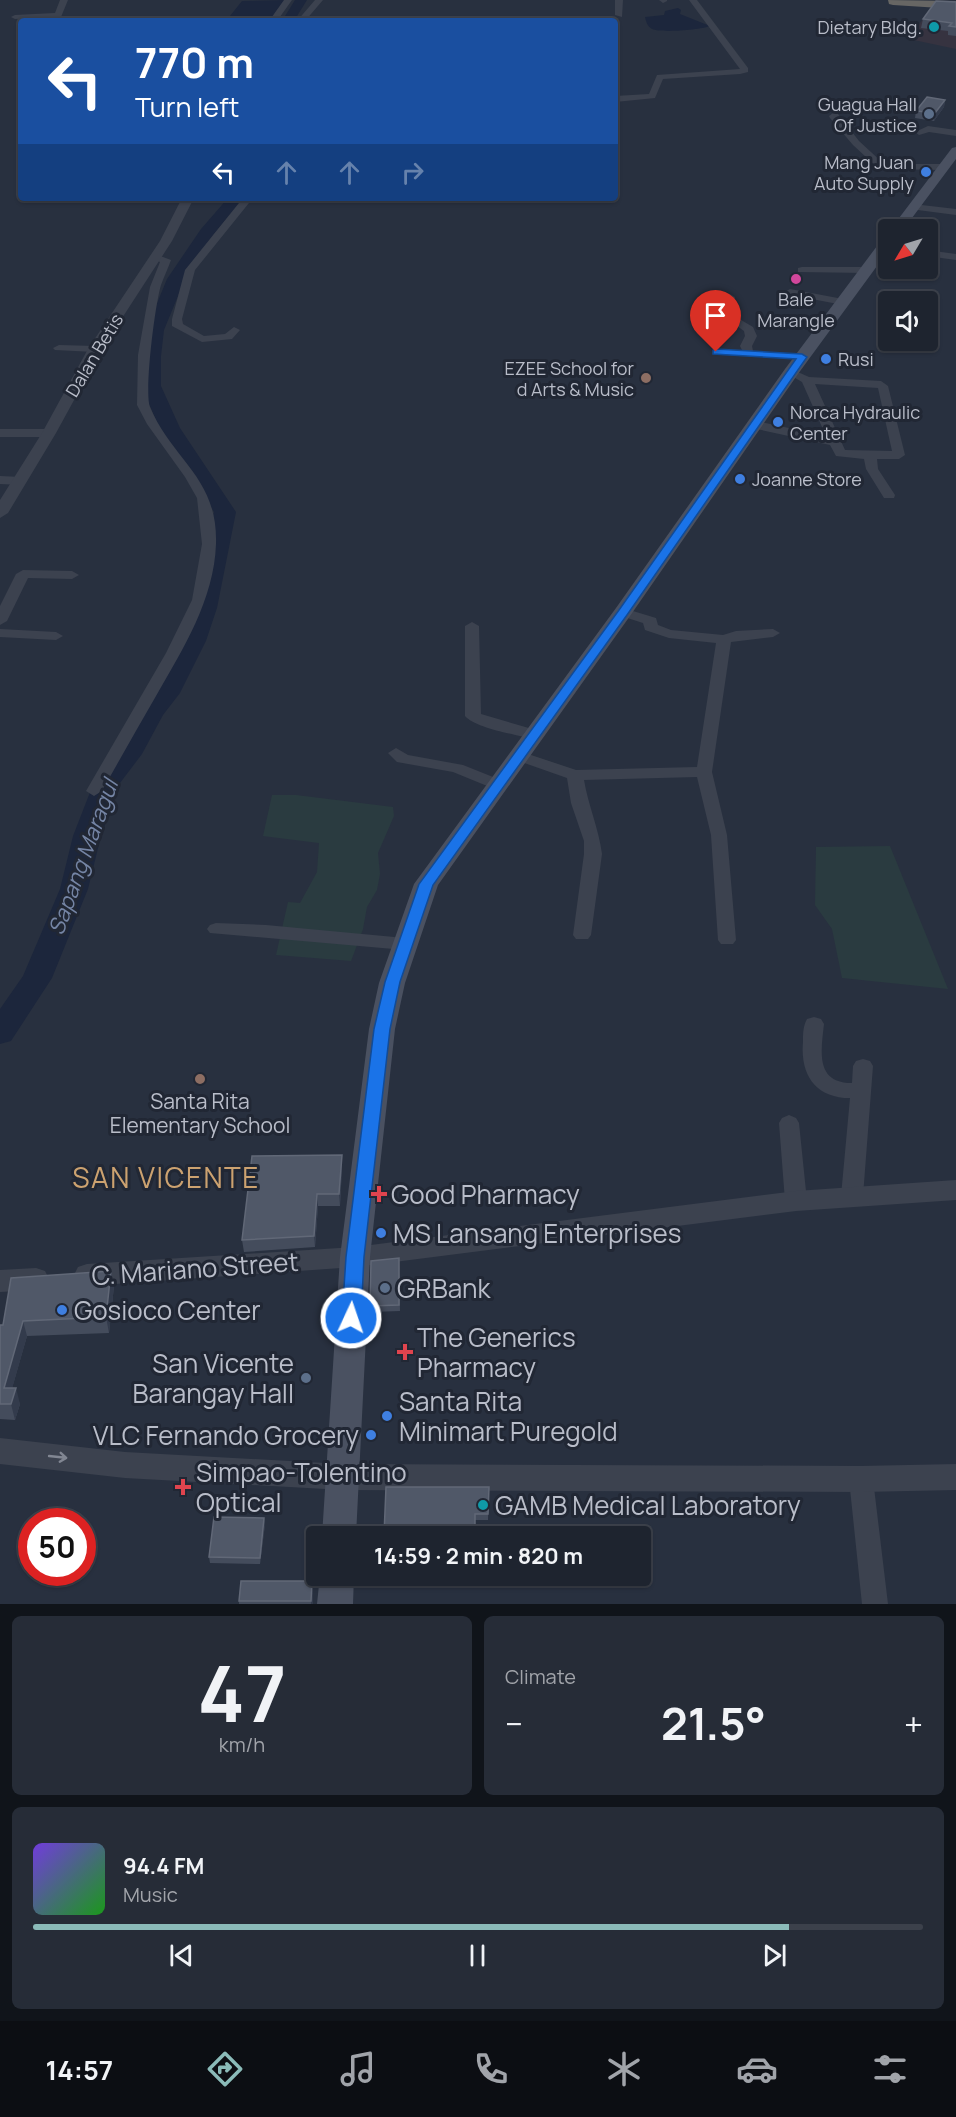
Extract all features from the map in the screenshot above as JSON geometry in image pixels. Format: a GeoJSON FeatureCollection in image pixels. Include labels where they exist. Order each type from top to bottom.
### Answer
{"type":"FeatureCollection","features":[{"type":"Feature","properties":{"kind":"highway"},"geometry":{"type":"LineString","coordinates":[[879,0],[956,4]]}},
{"type":"Feature","properties":{"kind":"highway"},"geometry":{"type":"LineString","coordinates":[[893,1],[903,0]]}},
{"type":"Feature","properties":{"kind":"highway"},"geometry":{"type":"LineString","coordinates":[[909,0],[956,4]]}},
{"type":"Feature","properties":{"kind":"main road"},"geometry":{"type":"LineString","coordinates":[[904,219],[956,151]]}},
{"type":"Feature","properties":{"kind":"main road"},"geometry":{"type":"LineString","coordinates":[[340,1526],[355,1257],[382,1029],[392,982],[426,884],[756,425],[800,370],[843,302],[878,255]]}},
{"type":"Feature","properties":{"kind":"main road"},"geometry":{"type":"LineString","coordinates":[[335,1604],[336,1586]]}},
{"type":"Feature","properties":{"kind":"street"},"geometry":{"type":"LineString","coordinates":[[15,17],[58,15],[64,0]]}},
{"type":"Feature","properties":{"kind":"street"},"geometry":{"type":"LineString","coordinates":[[275,18],[288,0]]}},
{"type":"Feature","properties":{"kind":"street"},"geometry":{"type":"LineString","coordinates":[[304,18],[319,0]]}},
{"type":"Feature","properties":{"kind":"street"},"geometry":{"type":"LineString","coordinates":[[619,0],[619,15]]}},
{"type":"Feature","properties":{"kind":"street"},"geometry":{"type":"LineString","coordinates":[[618,99],[652,96],[658,78],[663,76],[740,72],[746,69],[693,0]]}},
{"type":"Feature","properties":{"kind":"street"},"geometry":{"type":"LineString","coordinates":[[833,116],[856,143],[882,167],[943,167]]}},
{"type":"Feature","properties":{"kind":"street"},"geometry":{"type":"LineString","coordinates":[[919,132],[928,129],[956,133]]}},
{"type":"Feature","properties":{"kind":"street","name":"Dalan Betis"},"geometry":{"type":"LineString","coordinates":[[0,513],[49,434],[95,349],[166,241],[186,201]]}},
{"type":"Feature","properties":{"kind":"street"},"geometry":{"type":"LineString","coordinates":[[234,330],[228,337],[202,339],[178,326],[177,319],[190,270],[246,201]]}},
{"type":"Feature","properties":{"kind":"street"},"geometry":{"type":"LineString","coordinates":[[913,207],[956,212]]}},
{"type":"Feature","properties":{"kind":"street"},"geometry":{"type":"LineString","coordinates":[[938,255],[956,257]]}},
{"type":"Feature","properties":{"kind":"street"},"geometry":{"type":"LineString","coordinates":[[94,790],[173,653],[199,600],[209,544],[203,498],[191,476],[153,424],[143,405],[144,355],[154,287],[166,260],[155,257]]}},
{"type":"Feature","properties":{"kind":"street"},"geometry":{"type":"LineString","coordinates":[[802,270],[867,270]]}},
{"type":"Feature","properties":{"kind":"street"},"geometry":{"type":"LineString","coordinates":[[790,292],[843,302]]}},
{"type":"Feature","properties":{"kind":"street"},"geometry":{"type":"LineString","coordinates":[[730,297],[731,318],[749,329],[751,336],[746,346],[748,353]]}},
{"type":"Feature","properties":{"kind":"street"},"geometry":{"type":"LineString","coordinates":[[59,348],[95,349]]}},
{"type":"Feature","properties":{"kind":"street"},"geometry":{"type":"LineString","coordinates":[[716,352],[748,353],[800,370],[877,383],[884,388],[899,455],[870,456],[840,453],[800,370]]}},
{"type":"Feature","properties":{"kind":"street"},"geometry":{"type":"LineString","coordinates":[[756,425],[835,442]]}},
{"type":"Feature","properties":{"kind":"street"},"geometry":{"type":"LineString","coordinates":[[0,433],[49,434]]}},
{"type":"Feature","properties":{"kind":"street"},"geometry":{"type":"LineString","coordinates":[[870,456],[872,469],[889,495]]}},
{"type":"Feature","properties":{"kind":"street"},"geometry":{"type":"LineString","coordinates":[[0,480],[21,481]]}},
{"type":"Feature","properties":{"kind":"street"},"geometry":{"type":"LineString","coordinates":[[0,621],[23,574],[72,575]]}},
{"type":"Feature","properties":{"kind":"street"},"geometry":{"type":"LineString","coordinates":[[623,612],[651,621],[650,627],[669,634],[724,639],[736,635],[773,633]]}},
{"type":"Feature","properties":{"kind":"street"},"geometry":{"type":"LineString","coordinates":[[472,626],[473,716],[533,734]]}},
{"type":"Feature","properties":{"kind":"street"},"geometry":{"type":"LineString","coordinates":[[0,633],[56,636]]}},
{"type":"Feature","properties":{"kind":"street"},"geometry":{"type":"LineString","coordinates":[[724,639],[704,772],[719,835],[727,940]]}},
{"type":"Feature","properties":{"kind":"street"},"geometry":{"type":"LineString","coordinates":[[396,753],[403,759],[457,768],[497,785]]}},
{"type":"Feature","properties":{"kind":"street"},"geometry":{"type":"LineString","coordinates":[[519,756],[575,775],[704,772]]}},
{"type":"Feature","properties":{"kind":"street"},"geometry":{"type":"LineString","coordinates":[[575,775],[579,803],[592,841],[593,854],[582,934]]}},
{"type":"Feature","properties":{"kind":"street"},"geometry":{"type":"LineString","coordinates":[[216,929],[266,931],[405,944]]}},
{"type":"Feature","properties":{"kind":"street"},"geometry":{"type":"LineString","coordinates":[[814,1023],[813,1067],[820,1081],[832,1089],[859,1091]]}},
{"type":"Feature","properties":{"kind":"street"},"geometry":{"type":"LineString","coordinates":[[852,1196],[859,1091],[863,1066]]}},
{"type":"Feature","properties":{"kind":"street"},"geometry":{"type":"LineString","coordinates":[[789,1123],[796,1201]]}},
{"type":"Feature","properties":{"kind":"street","name":"C. Mariano Street"},"geometry":{"type":"LineString","coordinates":[[0,1281],[355,1257],[697,1216],[796,1201],[956,1190]]}},
{"type":"Feature","properties":{"kind":"street"},"geometry":{"type":"LineString","coordinates":[[0,1451],[125,1465],[343,1477],[861,1479],[956,1477]]}},
{"type":"Feature","properties":{"kind":"street"},"geometry":{"type":"LineString","coordinates":[[861,1479],[875,1604]]}},
{"type":"Feature","properties":{"kind":"shaded area"},"geometry":{"type":"Polygon","coordinates":[[[932,6],[956,8],[956,49],[909,39],[932,6]]]}},
{"type":"Feature","properties":{"kind":"shaded area"},"geometry":{"type":"Polygon","coordinates":[[[272,795],[296,795],[393,807],[394,816],[378,853],[380,874],[377,890],[367,907],[363,929],[351,961],[276,955],[288,902],[300,903],[317,872],[319,843],[263,836],[272,795]]]}},
{"type":"Feature","properties":{"kind":"shaded area"},"geometry":{"type":"Polygon","coordinates":[[[890,846],[948,989],[842,978],[832,929],[815,905],[816,847],[890,846]]]}},
{"type":"Feature","properties":{"kind":"water"},"geometry":{"type":"Polygon","coordinates":[[[287,0],[274,18],[228,18],[242,1],[287,0]]]}},
{"type":"Feature","properties":{"kind":"water"},"geometry":{"type":"Polygon","coordinates":[[[678,8],[681,10],[680,14],[710,26],[690,30],[663,31],[652,29],[647,23],[645,17],[664,15],[665,11],[678,8]]]}},
{"type":"Feature","properties":{"kind":"building"},"geometry":{"type":"Polygon","coordinates":[[[936,1],[956,2],[956,27],[949,26],[952,23],[923,19],[936,1]]]}},
{"type":"Feature","properties":{"kind":"building"},"geometry":{"type":"Polygon","coordinates":[[[927,97],[945,100],[935,113],[916,111],[927,97]]]}},
{"type":"Feature","properties":{"kind":"building"},"geometry":{"type":"Polygon","coordinates":[[[342,1155],[339,1194],[317,1194],[314,1236],[242,1240],[252,1156],[342,1155]]]}},
{"type":"Feature","properties":{"kind":"building","name":"GRBank"},"geometry":{"type":"Polygon","coordinates":[[[399,1258],[399,1305],[370,1306],[371,1261],[399,1258]]]}},
{"type":"Feature","properties":{"kind":"building","name":"Gosioco Center"},"geometry":{"type":"Polygon","coordinates":[[[111,1271],[106,1317],[23,1321],[4,1388],[16,1388],[11,1404],[0,1404],[0,1325],[3,1325],[11,1278],[111,1271]]]}},
{"type":"Feature","properties":{"kind":"building"},"geometry":{"type":"Polygon","coordinates":[[[386,1487],[489,1487],[488,1514],[475,1514],[475,1526],[384,1526],[386,1487]]]}},
{"type":"Feature","properties":{"kind":"building"},"geometry":{"type":"Polygon","coordinates":[[[214,1517],[264,1518],[260,1558],[209,1557],[214,1517]]]}},
{"type":"Feature","properties":{"kind":"building"},"geometry":{"type":"Polygon","coordinates":[[[241,1581],[306,1581],[306,1586],[312,1586],[311,1601],[239,1601],[241,1581]]]}},
{"type":"Feature","properties":{"kind":"waterway","name":"Sapang Maragul"},"geometry":{"type":"LineString","coordinates":[[290,18],[301,0]]}},
{"type":"Feature","properties":{"kind":"waterway","name":"Sapang Maragul"},"geometry":{"type":"LineString","coordinates":[[0,1033],[37,978],[74,889],[87,836],[107,782],[129,754],[152,713],[168,693],[194,641],[205,608],[225,512],[200,471],[170,429],[151,386],[152,356],[155,330],[176,279],[207,232],[233,201]]}},
{"type":"Feature","properties":{"kind":"place","name":"Dietary Bldg."},"geometry":{"type":"Point","coordinates":[934,27]}},
{"type":"Feature","properties":{"kind":"place","name":"Guagua Hall Of Justice"},"geometry":{"type":"Point","coordinates":[929,114]}},
{"type":"Feature","properties":{"kind":"place","name":"Mang Juan Auto Supply"},"geometry":{"type":"Point","coordinates":[926,172]}},
{"type":"Feature","properties":{"kind":"place","name":"Bale Marangle"},"geometry":{"type":"Point","coordinates":[796,279]}},
{"type":"Feature","properties":{"kind":"place","name":"Rusi"},"geometry":{"type":"Point","coordinates":[826,359]}},
{"type":"Feature","properties":{"kind":"place","name":"EZEE School for d Arts & Music"},"geometry":{"type":"Point","coordinates":[646,378]}},
{"type":"Feature","properties":{"kind":"place","name":"Norca Hydraulic Center"},"geometry":{"type":"Point","coordinates":[778,422]}},
{"type":"Feature","properties":{"kind":"place","name":"Joanne Store"},"geometry":{"type":"Point","coordinates":[740,479]}},
{"type":"Feature","properties":{"kind":"place","name":"Santa Rita Elementary School"},"geometry":{"type":"Point","coordinates":[200,1079]}},
{"type":"Feature","properties":{"kind":"place","name":"Good Pharmacy"},"geometry":{"type":"Point","coordinates":[379,1194]}},
{"type":"Feature","properties":{"kind":"place","name":"MS Lansang Enterprises"},"geometry":{"type":"Point","coordinates":[381,1233]}},
{"type":"Feature","properties":{"kind":"place","name":"GRBank"},"geometry":{"type":"Point","coordinates":[385,1288]}},
{"type":"Feature","properties":{"kind":"place","name":"Gosioco Center"},"geometry":{"type":"Point","coordinates":[62,1310]}},
{"type":"Feature","properties":{"kind":"place","name":"The Generics Pharmacy"},"geometry":{"type":"Point","coordinates":[405,1352]}},
{"type":"Feature","properties":{"kind":"place","name":"San Vicente Barangay Hall"},"geometry":{"type":"Point","coordinates":[306,1378]}},
{"type":"Feature","properties":{"kind":"place","name":"Santa Rita Minimart Puregold"},"geometry":{"type":"Point","coordinates":[387,1416]}},
{"type":"Feature","properties":{"kind":"place","name":"VLC Fernando Grocery"},"geometry":{"type":"Point","coordinates":[371,1435]}},
{"type":"Feature","properties":{"kind":"place","name":"Simpao-Tolentino Optical"},"geometry":{"type":"Point","coordinates":[183,1487]}},
{"type":"Feature","properties":{"kind":"place","name":"GAMB Medical Laboratory"},"geometry":{"type":"Point","coordinates":[483,1505]}},
{"type":"Feature","properties":{"kind":"district","name":"SAN VICENTE"},"geometry":{"type":"Point","coordinates":[166,1177]}},
{"type":"Feature","properties":{"kind":"route"},"geometry":{"type":"LineString","coordinates":[[351,1318],[355,1257],[382,1029],[392,982],[426,884],[623,612],[802,357],[716,352]]}}]}
